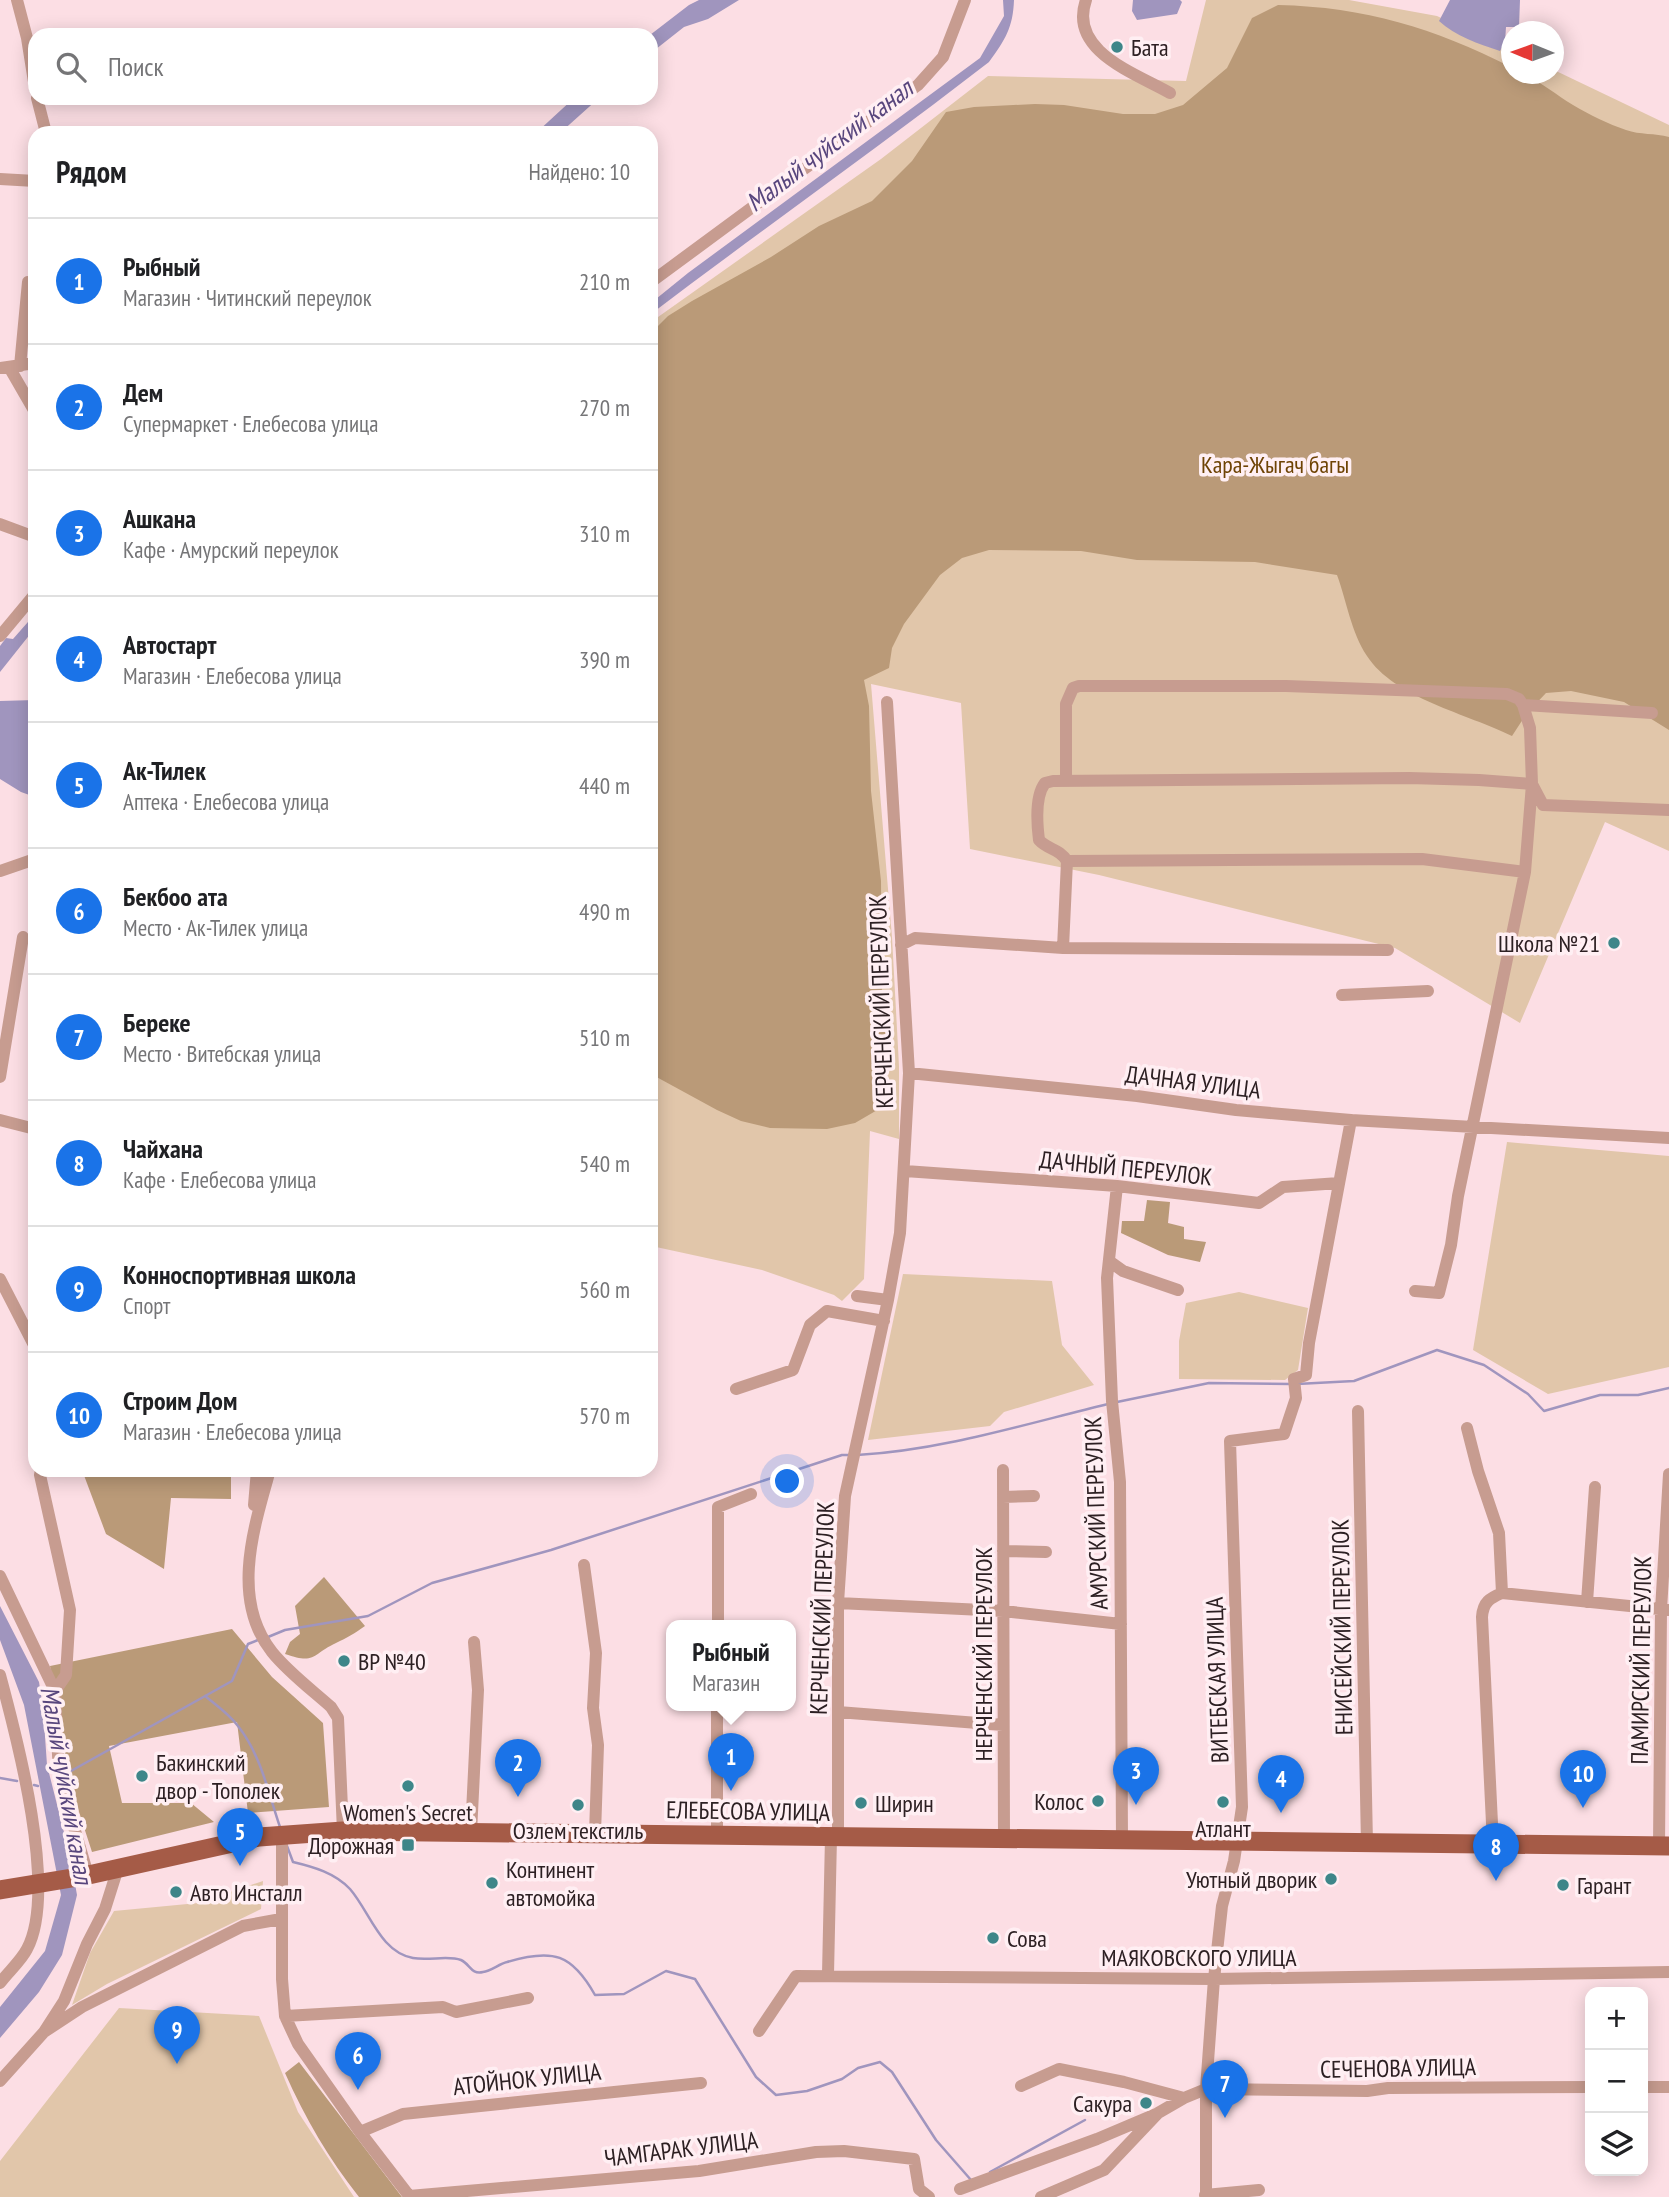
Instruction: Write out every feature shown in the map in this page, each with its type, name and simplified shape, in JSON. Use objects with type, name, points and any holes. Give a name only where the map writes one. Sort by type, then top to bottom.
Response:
[{"type":"main road","name":"ЕЛЕБЕСОВА УЛИЦА","points":[[0,1890],[86,1875],[259,1837],[343,1831],[1664,1846]]},
{"type":"street","points":[[17,0],[28,44]]},
{"type":"street","points":[[658,277],[918,85],[943,57],[965,0]]},
{"type":"street","points":[[1086,0],[1083,27],[1090,43],[1101,54],[1170,93]]},
{"type":"street","points":[[39,105],[44,126]]},
{"type":"street","points":[[0,179],[28,181]]},
{"type":"street","points":[[28,282],[10,367],[28,399]]},
{"type":"street","points":[[10,367],[28,364]]},
{"type":"street","points":[[0,524],[28,534]]},
{"type":"street","points":[[0,635],[28,602]]},
{"type":"street","points":[[1066,780],[1066,704],[1073,688],[1079,686],[1286,686],[1507,694],[1519,699],[1530,728],[1532,784],[1525,872],[1458,1196],[1451,1245],[1438,1293],[1415,1291]]},
{"type":"street","name":"КЕРЧЕНСКИЙ ПЕРЕУЛОК","points":[[828,1974],[838,1712],[838,1603],[845,1496],[888,1300],[900,1233],[905,1171],[909,1073],[887,702]]},
{"type":"street","points":[[1523,705],[1651,713]]},
{"type":"street","points":[[1063,948],[1067,861],[1061,852],[1040,842],[1038,819],[1044,784],[1066,780],[1409,778],[1532,784]]},
{"type":"street","points":[[1532,784],[1543,805],[1669,810]]},
{"type":"street","points":[[1067,861],[1422,859],[1525,872]]},
{"type":"street","points":[[0,872],[28,862]]},
{"type":"street","points":[[0,1077],[23,937]]},
{"type":"street","points":[[901,945],[915,938],[1063,948],[1388,950]]},
{"type":"street","points":[[1342,995],[1428,992]]},
{"type":"street","name":"ДАЧНАЯ УЛИЦА","points":[[909,1073],[1137,1096],[1236,1110],[1351,1120],[1669,1138]]},
{"type":"street","points":[[0,1120],[28,1127]]},
{"type":"street","points":[[1339,1184],[1351,1120]]},
{"type":"street","name":"ДАЧНЫЙ ПЕРЕУЛОК","points":[[905,1171],[1117,1185],[1259,1203],[1283,1187],[1339,1184]]},
{"type":"street","name":"ВИТЕБСКАЯ УЛИЦА","points":[[1205,2196],[1206,2089],[1214,1979],[1222,1906],[1238,1841],[1242,1807],[1230,1441],[1284,1434],[1296,1398],[1294,1379],[1306,1376],[1309,1343],[1339,1184]]},
{"type":"street","name":"АМУРСКИЙ ПЕРЕУЛОК","points":[[1117,1185],[1107,1278],[1120,1482],[1122,1840]]},
{"type":"street","points":[[1109,1261],[1123,1271],[1178,1290]]},
{"type":"street","points":[[0,1279],[28,1333]]},
{"type":"street","points":[[857,1296],[888,1300]]},
{"type":"street","points":[[736,1389],[793,1370],[810,1325],[827,1311],[884,1321]]},
{"type":"street","name":"ЕНИСЕЙСКИЙ ПЕРЕУЛОК","points":[[1358,1411],[1367,1843]]},
{"type":"street","points":[[1467,1429],[1499,1533],[1502,1593]]},
{"type":"street","name":"НЕРЧЕНСКИЙ ПЕРЕУЛОК","points":[[1003,1470],[1004,1839]]},
{"type":"street","name":"ПАМИРСКИЙ ПЕРЕУЛОК","points":[[1664,1846],[1665,1610],[1669,1474]]},
{"type":"street","points":[[40,1477],[70,1609],[66,1675],[55,1691]]},
{"type":"street","points":[[256,1477],[250,1540],[249,1596],[257,1625],[271,1651],[331,1707],[338,1717],[343,1831]]},
{"type":"street","points":[[250,1540],[268,1477]]},
{"type":"street","points":[[1587,1602],[1595,1487]]},
{"type":"street","points":[[718,1620],[718,1507],[751,1494]]},
{"type":"street","points":[[1003,1497],[1034,1496]]},
{"type":"street","points":[[1003,1550],[1046,1552]]},
{"type":"street","points":[[584,1565],[596,1653],[593,1708],[598,1745],[595,1834]]},
{"type":"street","points":[[0,1576],[55,1691],[59,1776],[86,1875]]},
{"type":"street","points":[[1493,1844],[1482,1616],[1489,1599],[1502,1593],[1665,1610]]},
{"type":"street","points":[[838,1603],[1003,1611],[1121,1624]]},
{"type":"street","points":[[471,1833],[478,1690],[474,1642]]},
{"type":"street","points":[[0,1675],[21,1751],[40,1884],[36,1918],[27,1949],[0,1983]]},
{"type":"street","points":[[717,1835],[718,1711]]},
{"type":"street","points":[[838,1712],[1003,1725]]},
{"type":"street","points":[[282,1835],[281,1919],[285,2016],[298,2044],[410,2197]]},
{"type":"street","points":[[0,2081],[44,2032],[64,2001],[87,1944],[105,1909],[118,1868]]},
{"type":"street","points":[[44,2032],[82,2007],[243,1926],[281,1919]]},
{"type":"street","name":"МАЯКОВСКОГО УЛИЦА","points":[[759,2031],[796,1976],[828,1974],[1214,1979],[1669,1972]]},
{"type":"street","points":[[285,2016],[433,2007],[443,2007],[456,2012],[528,1998]]},
{"type":"street","points":[[1021,2086],[1059,2069],[1184,2098]]},
{"type":"street","name":"АТОЙНОК УЛИЦА","points":[[360,2132],[403,2114],[701,2083]]},
{"type":"street","name":"СЕЧЕНОВА УЛИЦА","points":[[1206,2089],[1367,2091],[1388,2088],[1585,2087]]},
{"type":"street","points":[[1648,2087],[1669,2087]]},
{"type":"street","points":[[960,2189],[1097,2139],[1206,2089]]},
{"type":"street","points":[[1041,2197],[1104,2170],[1158,2113]]},
{"type":"street","name":"ЧАМГАРАК УЛИЦА","points":[[410,2197],[699,2171],[816,2152],[844,2151],[914,2159],[919,2189],[929,2197]]},
{"type":"street","points":[[1205,2196],[1259,2190]]},
{"type":"green space","name":"Кара-Жыгач багы","points":[[1206,0],[1349,0],[1437,16],[1501,46],[1501,84],[1564,84],[1564,75],[1669,125],[1669,851],[1605,822],[1520,1023],[1395,948],[1099,875],[970,849],[961,703],[871,684],[892,937],[899,1066],[899,1139],[870,1131],[864,1279],[842,1301],[834,1295],[762,1270],[658,1247],[658,317],[881,159],[988,76],[1186,81]]},
{"type":"green space","name":"Кара-Жыгач багы","points":[[1278,5],[1340,10],[1398,22],[1454,41],[1501,62],[1501,84],[1541,84],[1606,122],[1631,132],[1669,137],[1669,730],[1624,702],[1571,691],[1546,693],[1527,713],[1512,736],[1413,694],[1379,671],[1367,656],[1353,627],[1337,575],[1255,562],[1137,560],[1081,551],[989,550],[962,558],[940,575],[904,624],[892,648],[889,668],[864,680],[869,706],[871,791],[881,881],[882,994],[887,1051],[886,1083],[879,1109],[855,1123],[827,1129],[770,1128],[741,1121],[717,1110],[658,1078],[658,326],[668,316],[692,301],[771,257],[819,226],[872,201],[912,161],[946,112],[974,107],[1035,104],[1064,105],[1123,114],[1155,114],[1183,105],[1227,68],[1252,18]]},
{"type":"green space","points":[[1507,1142],[1669,1156],[1669,1367],[1548,1394],[1473,1350]]},
{"type":"green space","points":[[1147,1200],[1170,1202],[1168,1223],[1184,1227],[1184,1239],[1206,1242],[1200,1262],[1168,1255],[1121,1233],[1122,1221],[1144,1221]]},
{"type":"green space","points":[[903,1274],[1052,1281],[1062,1345],[1094,1385],[1004,1412],[990,1426],[868,1440]]},
{"type":"green space","points":[[1239,1292],[1308,1308],[1298,1370],[1285,1380],[1179,1379],[1179,1341],[1186,1303]]},
{"type":"green space","points":[[85,1477],[231,1477],[231,1499],[171,1498],[164,1569],[106,1534]]},
{"type":"green space","points":[[324,1577],[365,1626],[313,1657],[285,1654],[290,1642],[300,1634],[295,1606]]},
{"type":"green space","points":[[232,1629],[272,1677],[323,1723],[329,1807],[248,1813],[237,1722],[109,1746],[122,1803],[191,1803],[214,1822],[92,1852],[70,1784],[50,1666]]},
{"type":"green space","points":[[263,1881],[261,1909],[107,1984],[72,2005],[90,1953],[114,1911],[198,1903]]},
{"type":"green space","points":[[119,2008],[259,2016],[298,2112],[354,2197],[0,2197],[0,2161]]},
{"type":"green space","points":[[299,2062],[402,2197],[359,2197],[318,2138],[285,2073]]},
{"type":"shaded area","points":[[699,0],[739,0],[708,19],[684,27],[658,47],[658,29]]},
{"type":"shaded area","points":[[1003,0],[1014,0],[1010,26],[989,62],[658,309],[658,297],[688,273],[980,58],[1004,16]]},
{"type":"shaded area","points":[[1133,0],[1182,2],[1177,14],[1137,20],[1132,11]]},
{"type":"shaded area","points":[[1450,0],[1520,0],[1519,21],[1501,21],[1500,51],[1452,31],[1439,21]]},
{"type":"shaded area","points":[[566,105],[591,105],[568,126],[544,126]]},
{"type":"shaded area","points":[[28,622],[28,637],[0,672],[0,646],[6,638],[13,639]]},
{"type":"shaded area","points":[[28,700],[28,794],[0,779],[0,701]]},
{"type":"shaded area","points":[[0,1606],[39,1682],[47,1765],[77,1895],[62,1955],[39,1992],[0,2038],[0,2007],[45,1951],[61,1895],[24,1705],[0,1640]]},
{"type":"waterway","points":[[1297,1384],[1354,1381],[1437,1350],[1484,1365],[1528,1394],[1544,1411],[1600,1395],[1638,1395],[1669,1388]]},
{"type":"waterway","points":[[1117,1402],[1209,1383],[1291,1384]]},
{"type":"waterway","points":[[857,1455],[952,1442],[1108,1404]]},
{"type":"waterway","points":[[268,1637],[285,1630],[368,1616],[432,1583],[551,1550],[842,1455],[851,1455]]},
{"type":"waterway","name":"Малый чуйский канал","points":[[62,1776],[232,1681],[248,1644],[258,1640]]},
{"type":"waterway","points":[[205,1696],[231,1718],[253,1749],[280,1827]]},
{"type":"waterway","points":[[0,1778],[17,1781]]},
{"type":"waterway","points":[[34,1785],[38,1786]]},
{"type":"waterway","points":[[287,1846],[293,1862],[324,1871],[344,1883],[384,1940],[392,1948],[413,1958],[461,1960],[479,1973],[523,1958],[549,1955],[569,1963],[587,1981],[595,1995],[624,1994],[666,1971],[695,1979],[756,2077],[776,2095],[807,2091],[842,2079],[858,2068],[880,2062],[892,2072],[936,2140],[971,2180]]},
{"type":"waterway","points":[[990,2172],[1085,2120]]},
{"type":"place","name":"Бата","points":[[1117,47]]},
{"type":"place","name":"Школа №21","points":[[1614,943]]},
{"type":"place","name":"BP №40","points":[[344,1661]]},
{"type":"place","name":"Бакинский двор - Тополек","points":[[142,1776]]},
{"type":"place","name":"Women's Secret","points":[[408,1786]]},
{"type":"place","name":"Рыбный","points":[[731,1791]]},
{"type":"place","name":"Дем","points":[[518,1797]]},
{"type":"place","name":"Колос","points":[[1098,1801]]},
{"type":"place","name":"Атлант","points":[[1223,1802]]},
{"type":"place","name":"Ширин","points":[[861,1803]]},
{"type":"place","name":"Озлем текстиль","points":[[578,1805]]},
{"type":"place","name":"Ашкана","points":[[1136,1805]]},
{"type":"place","name":"Строим Дом","points":[[1583,1808]]},
{"type":"place","name":"Автостарт","points":[[1281,1813]]},
{"type":"place","name":"Дорожная","points":[[408,1845]]},
{"type":"place","name":"Ак-Тилек","points":[[240,1866]]},
{"type":"place","name":"Уютный дворик","points":[[1331,1879]]},
{"type":"place","name":"Чайхана","points":[[1496,1881]]},
{"type":"place","name":"Континент автомойка","points":[[492,1883]]},
{"type":"place","name":"Гарант","points":[[1563,1885]]},
{"type":"place","name":"Авто Инсталл","points":[[176,1892]]},
{"type":"place","name":"Сова","points":[[993,1938]]},
{"type":"place","name":"Конноспортивная школа","points":[[177,2064]]},
{"type":"place","name":"Бекбоо ата","points":[[358,2090]]},
{"type":"place","name":"Сакура","points":[[1146,2103]]},
{"type":"place","name":"Береке","points":[[1225,2118]]}]
